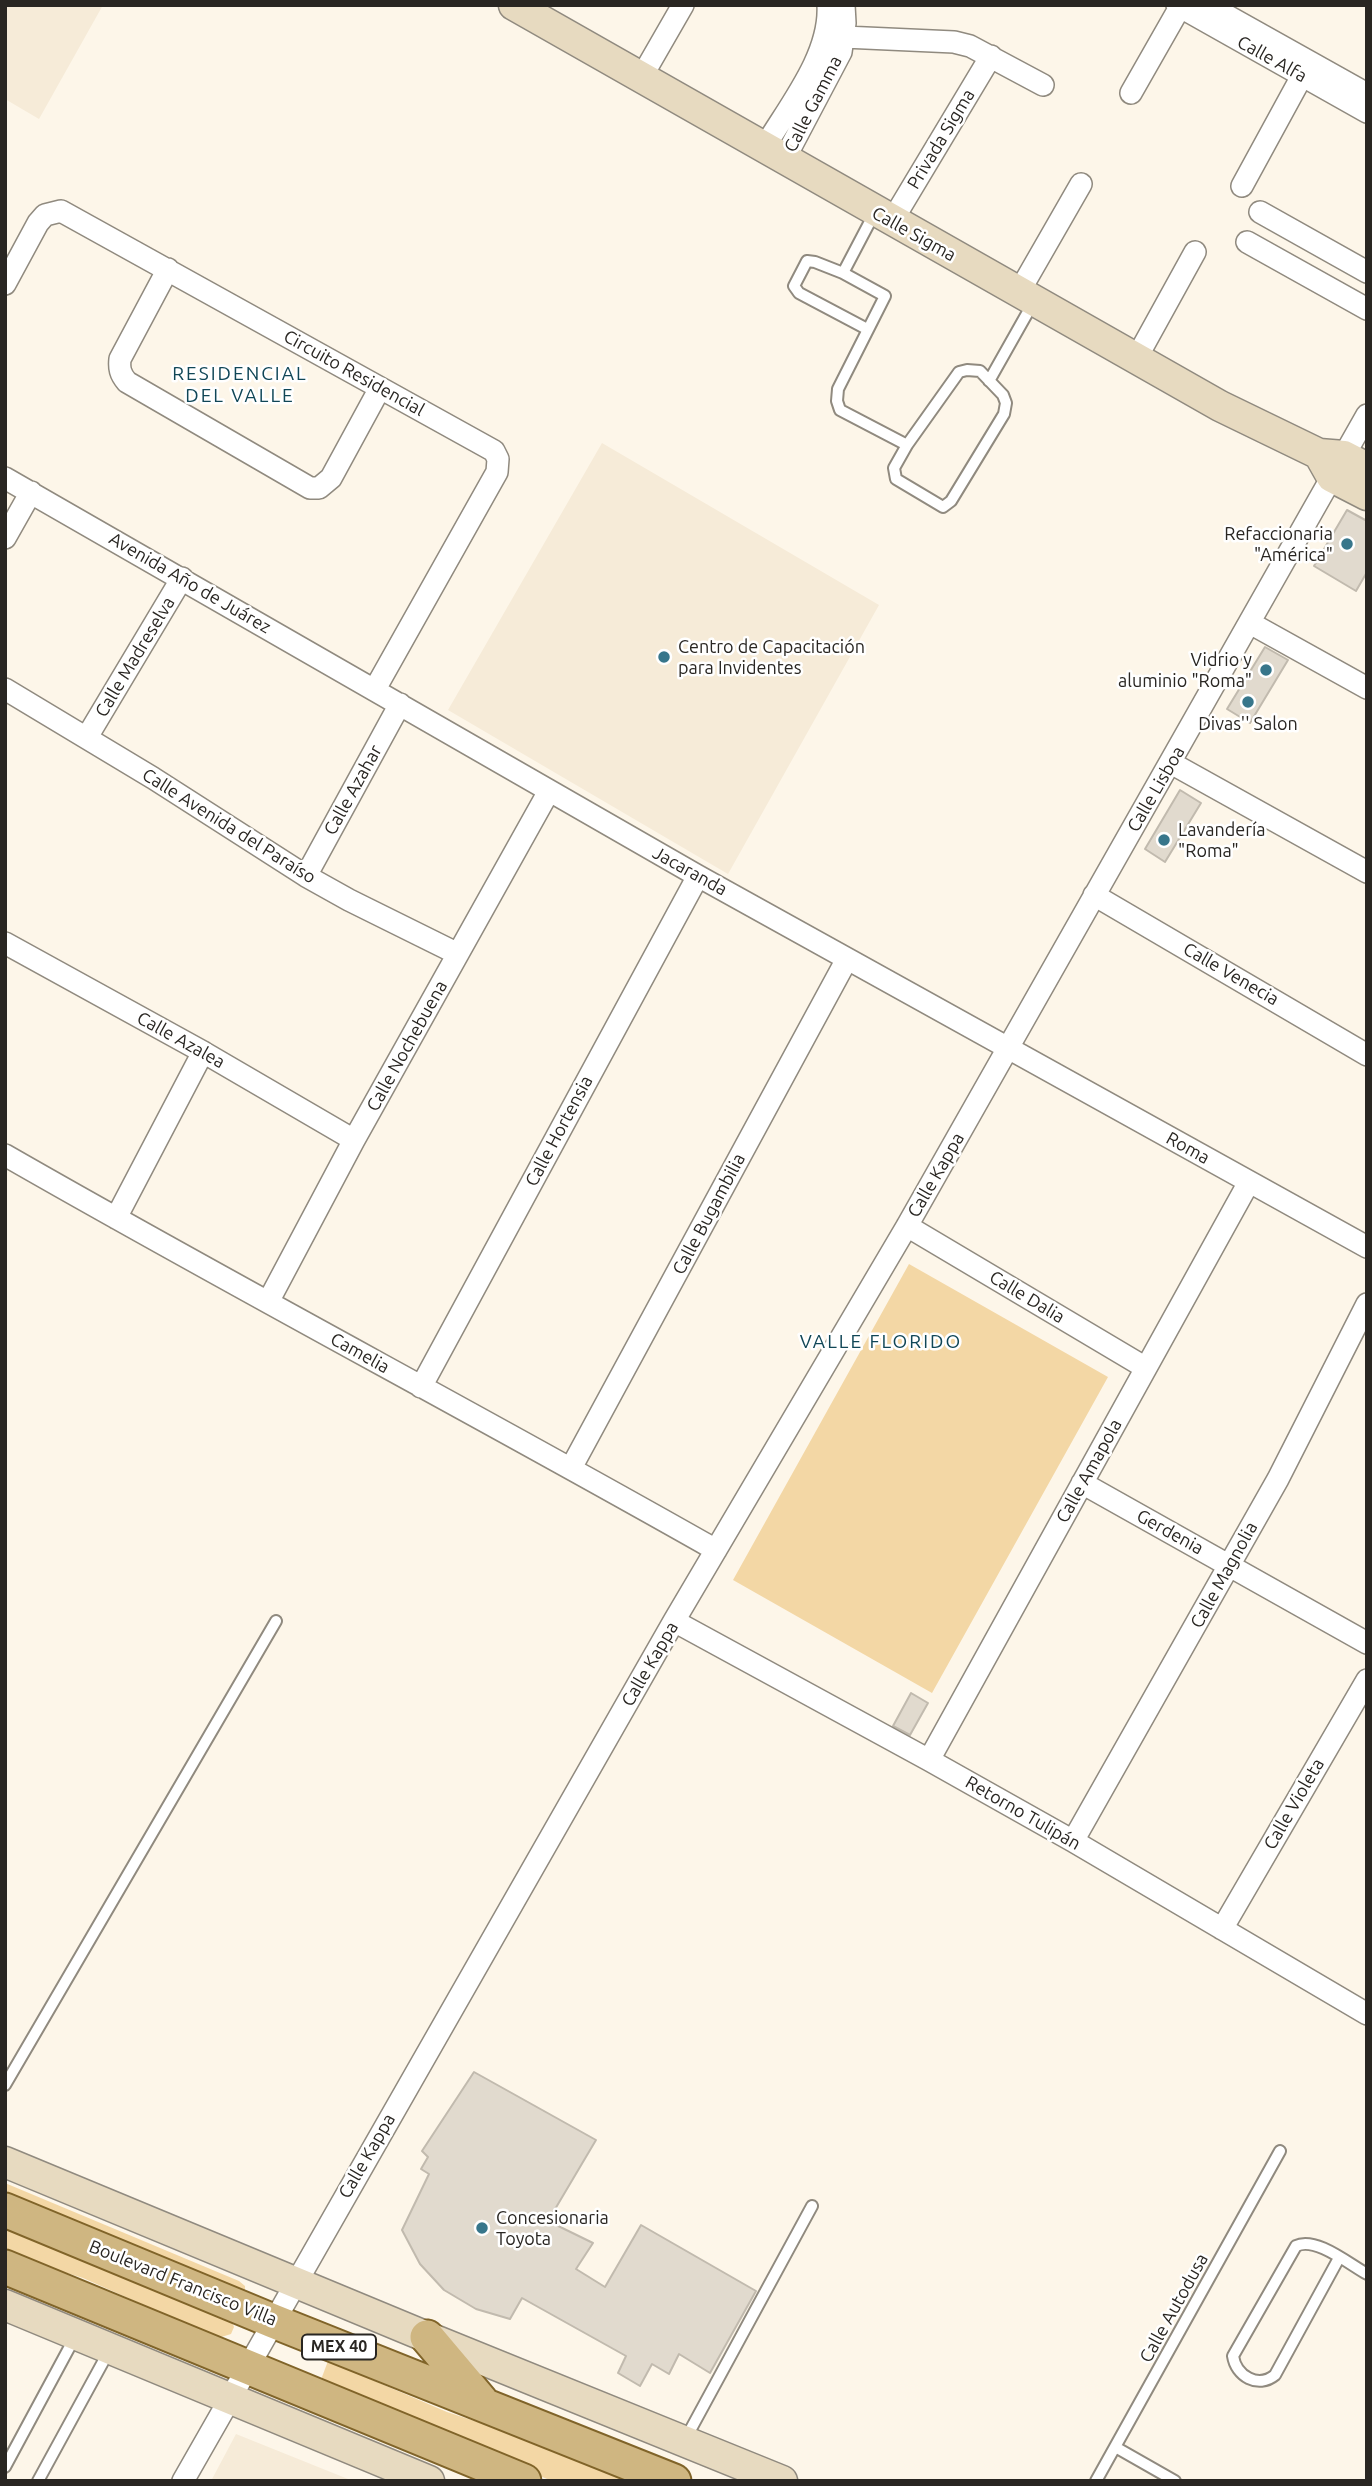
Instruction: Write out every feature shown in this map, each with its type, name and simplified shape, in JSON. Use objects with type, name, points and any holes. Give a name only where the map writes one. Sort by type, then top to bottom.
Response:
[{"type":"main road","name":"Boulevard Francisco Villa","points":[[5,2210],[273,2321],[674,2481]]},
{"type":"main road","points":[[5,2267],[524,2481]]},
{"type":"main road","points":[[427,2337],[485,2405]]},
{"type":"street","points":[[641,78],[683,5]]},
{"type":"street","name":"Calle Gamma","points":[[774,154],[820,54],[827,30],[828,5]]},
{"type":"street","name":"Calle Gamma","points":[[774,154],[834,67],[844,37],[844,5]]},
{"type":"street","name":"Calle Sigma","points":[[518,6],[1136,359],[1251,423],[1340,464],[1367,495]]},
{"type":"street","points":[[1131,93],[1179,6]]},
{"type":"street","name":"Calle Alfa","points":[[1179,6],[1367,94]]},
{"type":"street","name":"Calle Alfa","points":[[1219,8],[1302,76],[1367,112]]},
{"type":"street","points":[[844,37],[954,42],[991,56],[1043,85]]},
{"type":"street","name":"Privada Sigma","points":[[883,216],[991,56]]},
{"type":"street","points":[[1242,186],[1302,76]]},
{"type":"street","points":[[1027,297],[1081,184]]},
{"type":"street","name":"Circuito Residencial","points":[[5,284],[38,223],[45,215],[61,211],[494,451],[499,466],[375,689]]},
{"type":"street","points":[[1260,212],[1367,272]]},
{"type":"street","points":[[1247,242],[1367,309]]},
{"type":"street","points":[[1136,359],[1195,252]]},
{"type":"street","points":[[168,270],[120,359],[122,376],[127,382],[310,488],[319,488],[331,478],[380,388]]},
{"type":"street","points":[[1340,464],[1367,415]]},
{"type":"street","name":"Calle Lisboa","points":[[1008,1049],[1340,464]]},
{"type":"street","name":"Avenida Año de Juárez","points":[[5,478],[375,689]]},
{"type":"street","points":[[5,538],[31,492]]},
{"type":"street","name":"Calle Madreselva","points":[[87,737],[182,578]]},
{"type":"street","points":[[1250,623],[1367,688]]},
{"type":"street","name":"Calle Avenida del Paraíso","points":[[5,689],[87,737],[306,876],[458,954]]},
{"type":"street","name":"Jacaranda","points":[[375,689],[698,876],[1008,1049]]},
{"type":"street","name":"Calle Azahar","points":[[306,876],[400,704]]},
{"type":"street","points":[[1171,763],[1367,873]]},
{"type":"street","name":"Calle Nochebuena","points":[[268,1302],[354,1140],[549,791]]},
{"type":"street","name":"Calle Hortensia","points":[[421,1387],[698,876]]},
{"type":"street","name":"Calle Venecia","points":[[1094,895],[1367,1055]]},
{"type":"street","name":"Calle Azalea","points":[[5,943],[203,1052],[354,1140]]},
{"type":"street","name":"Calle Bugambilia","points":[[571,1468],[847,959]]},
{"type":"street","name":"Roma","points":[[1008,1049],[1367,1247]]},
{"type":"street","name":"Calle Kappa","points":[[183,2481],[246,2366],[674,1621],[1008,1049]]},
{"type":"street","points":[[116,1218],[203,1052]]},
{"type":"street","name":"Camelia","points":[[5,1155],[716,1550]]},
{"type":"street","name":"Calle Amapola","points":[[929,1760],[1249,1182]]},
{"type":"street","name":"Calle Dalia","points":[[907,1226],[1146,1368]]},
{"type":"street","name":"Calle Magnolia","points":[[1073,1841],[1307,1424],[1367,1304]]},
{"type":"street","name":"Gerdenia","points":[[1082,1483],[1367,1643]]},
{"type":"street","name":"Retorno Tulipán","points":[[674,1621],[1073,1841],[1367,2014]]},
{"type":"street","name":"Calle Violeta","points":[[1222,1929],[1367,1680]]},
{"type":"street","points":[[5,2162],[782,2481]]},
{"type":"street","points":[[5,2305],[429,2481]]},
{"type":"lane","points":[[843,273],[883,216]]},
{"type":"lane","points":[[867,329],[799,293],[794,286],[807,261],[843,273],[885,296],[838,389],[837,401],[840,410],[906,445]]},
{"type":"lane","points":[[989,381],[1027,297]]},
{"type":"lane","points":[[980,371],[989,381],[1003,395],[1006,403],[1004,414],[947,506],[943,507],[896,479],[894,468],[906,445],[959,372],[980,371]]},
{"type":"lane","points":[[5,2085],[276,1621]]},
{"type":"lane","name":"Calle Autodusa","points":[[1096,2481],[1117,2448],[1280,2151]]},
{"type":"lane","points":[[684,2440],[812,2206]]},
{"type":"lane","points":[[1339,2258],[1275,2375],[1260,2382],[1241,2374],[1233,2356],[1296,2246],[1308,2242],[1339,2258],[1367,2274]]},
{"type":"lane","points":[[5,2467],[76,2334]]},
{"type":"lane","points":[[38,2481],[110,2349]]},
{"type":"lane","points":[[1117,2448],[1175,2481]]},
{"type":"shaded area","points":[[5,5],[103,5],[39,119],[5,99]]},
{"type":"shaded area","name":"Centro de Capacitación para Invidentes","points":[[602,443],[879,605],[728,874],[448,710]]},
{"type":"shaded area","points":[[909,1264],[1108,1377],[932,1693],[733,1580]]},
{"type":"shaded area","points":[[5,2183],[239,2281],[245,2286],[245,2293],[5,2202]]},
{"type":"shaded area","points":[[5,2224],[232,2322],[234,2327],[231,2334],[218,2338],[83,2278],[5,2254]]},
{"type":"shaded area","points":[[328,2361],[447,2412],[594,2460],[644,2481],[552,2481],[319,2385]]},
{"type":"shaded area","points":[[236,2434],[353,2481],[211,2481]]},
{"type":"building","name":"Refaccionaria \"América\"","points":[[1347,510],[1367,521],[1367,572],[1356,591],[1314,566]]},
{"type":"building","points":[[1265,647],[1288,660],[1250,723],[1227,709]]},
{"type":"building","points":[[1180,790],[1201,803],[1165,862],[1145,849]]},
{"type":"building","points":[[911,1693],[928,1703],[910,1735],[893,1726]]},
{"type":"building","name":"Concesionaria Toyota","points":[[474,2072],[596,2140],[548,2221],[593,2243],[576,2269],[605,2287],[641,2225],[756,2291],[710,2373],[679,2354],[669,2374],[652,2364],[640,2386],[618,2373],[626,2356],[522,2298],[510,2319],[476,2309],[444,2290],[420,2264],[402,2230],[429,2174],[421,2169],[428,2157],[422,2151]]},
{"type":"place","name":"Refaccionaria \"América\"","points":[[1347,544]]},
{"type":"place","name":"Centro de Capacitación para Invidentes","points":[[664,657]]},
{"type":"place","name":"Vidrio y aluminio \"Roma\"","points":[[1266,670]]},
{"type":"place","name":"Divas'' Salon","points":[[1248,702]]},
{"type":"place","name":"Lavandería \"Roma\"","points":[[1164,840]]},
{"type":"place","name":"Concesionaria Toyota","points":[[482,2228]]},
{"type":"district","name":"RESIDENCIAL DEL VALLE","points":[[240,385]]},
{"type":"district","name":"VALLE FLORIDO","points":[[881,1342]]}]
